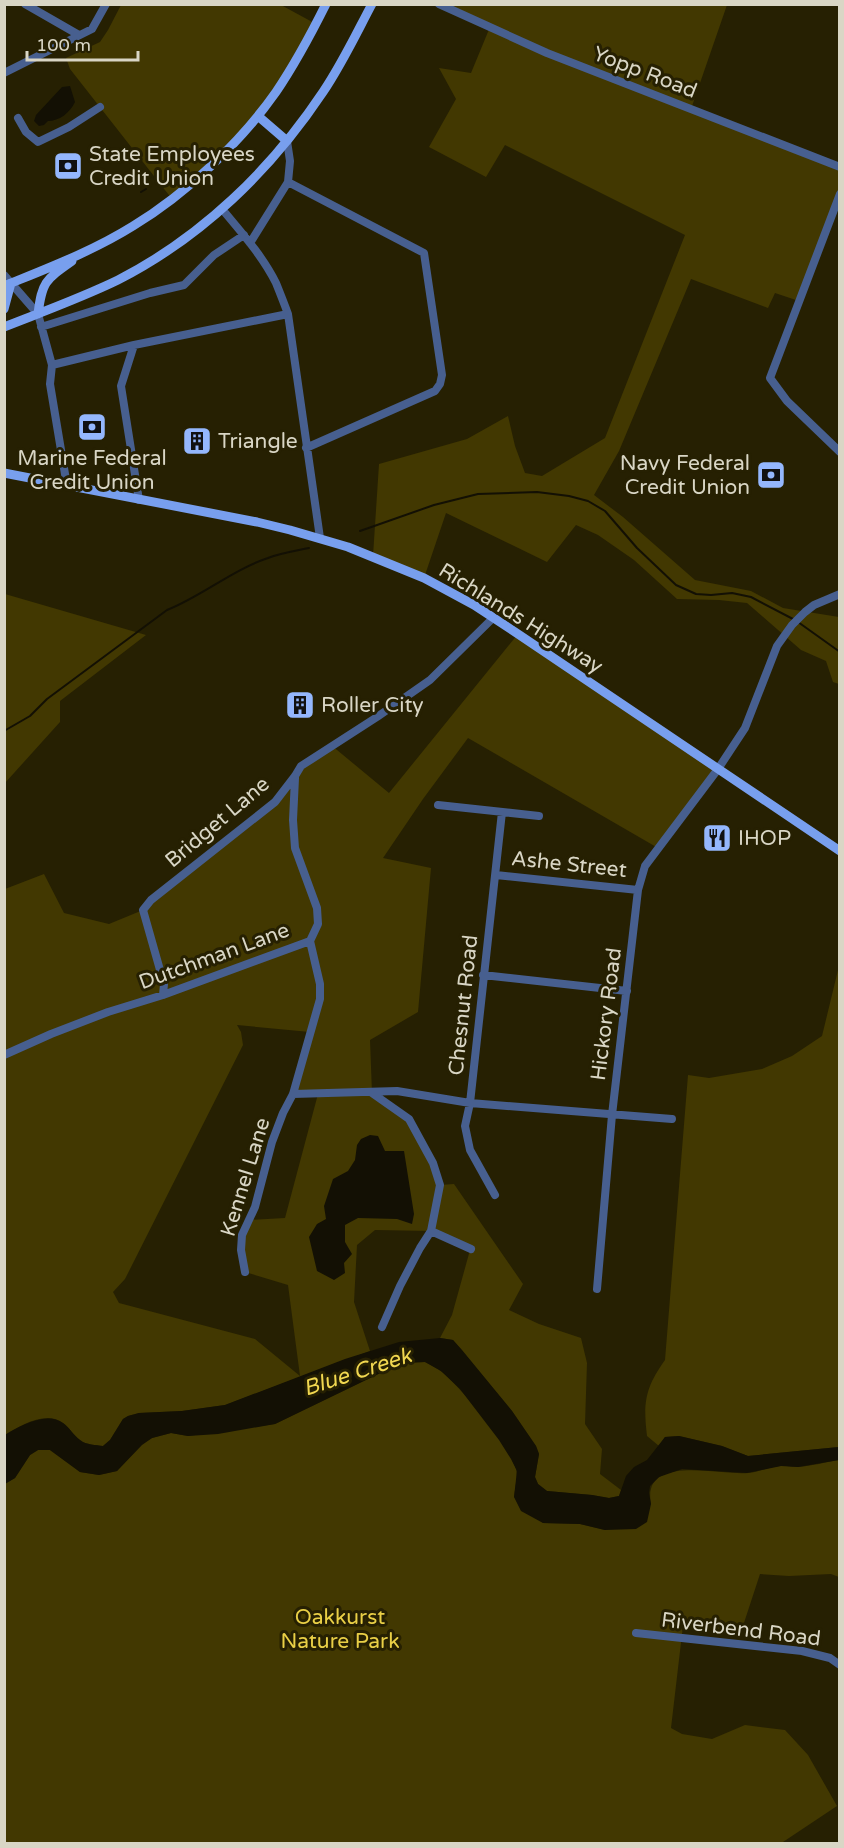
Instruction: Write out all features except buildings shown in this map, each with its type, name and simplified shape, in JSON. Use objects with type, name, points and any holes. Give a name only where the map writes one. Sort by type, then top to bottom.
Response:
[{"type":"main road","points":[[38,314],[41,290],[52,274],[89,250],[132,227],[167,203],[215,161],[258,116],[286,76],[327,4]]},
{"type":"main road","points":[[4,327],[99,289],[158,257],[222,209],[287,141],[329,82],[372,4]]},
{"type":"main road","points":[[258,116],[287,141]]},
{"type":"main road","points":[[4,309],[7,281],[89,250]]},
{"type":"main road","name":"Richlands Highway","points":[[4,473],[257,522],[320,538],[365,553],[424,578],[493,618],[840,851]]},
{"type":"street","points":[[25,4],[79,35]]},
{"type":"street","points":[[4,73],[92,29],[106,4]]},
{"type":"street","name":"Yopp Road","points":[[439,4],[547,53],[840,167]]},
{"type":"street","points":[[18,118],[26,132],[38,142],[69,127],[100,106]]},
{"type":"street","points":[[250,243],[288,182],[290,161],[287,141]]},
{"type":"street","points":[[288,182],[424,253],[442,375],[435,391],[306,448]]},
{"type":"street","points":[[840,194],[770,378],[787,401],[840,452]]},
{"type":"street","points":[[222,209],[250,243],[276,283],[288,314],[320,538]]},
{"type":"street","points":[[41,327],[183,285],[214,255],[244,235]]},
{"type":"street","points":[[7,281],[38,314],[52,365],[51,387],[67,486]]},
{"type":"street","points":[[52,365],[134,345],[288,314]]},
{"type":"street","points":[[134,345],[121,386],[140,500]]},
{"type":"street","name":"Hickory Road","points":[[597,1289],[612,1115],[638,890],[645,866],[718,769],[745,728],[777,646],[792,625],[814,605],[840,594]]},
{"type":"street","name":"Bridget Lane","points":[[163,995],[164,984],[143,910],[151,900],[275,802],[301,766],[430,680],[493,618]]},
{"type":"street","name":"Dutchman Lane","points":[[4,1055],[70,1026],[163,995],[310,941],[318,924],[317,908],[295,848],[293,820],[295,776]]},
{"type":"street","points":[[438,805],[538,816]]},
{"type":"street","name":"Chesnut Road","points":[[495,1195],[470,1150],[465,1126],[470,1102],[502,812]]},
{"type":"street","name":"Ashe Street","points":[[496,875],[638,890]]},
{"type":"street","name":"Kennel Lane","points":[[245,1272],[241,1250],[242,1235],[255,1207],[272,1142],[293,1094],[320,999],[320,984],[310,941]]},
{"type":"street","points":[[483,975],[627,991]]},
{"type":"street","points":[[293,1094],[398,1091],[470,1102],[672,1119]]},
{"type":"street","points":[[372,1093],[409,1119],[433,1163],[440,1185],[431,1232],[400,1286],[382,1327]]},
{"type":"street","points":[[431,1232],[471,1249]]},
{"type":"street","name":"Riverbend Road","points":[[636,1634],[802,1652],[830,1658],[840,1665]]},
{"type":"green space","points":[[121,5],[281,5],[316,24],[258,116],[172,199],[70,69],[66,58],[100,42]]},
{"type":"green space","points":[[439,5],[727,5],[691,109],[839,167],[839,194],[799,301],[775,293],[768,308],[691,279],[619,451],[594,495],[623,517],[695,580],[751,591],[783,608],[839,617],[839,684],[833,682],[826,661],[801,650],[747,603],[677,599],[634,560],[598,535],[576,525],[547,562],[446,513],[424,578],[373,556],[379,464],[467,439],[508,416],[515,446],[525,473],[542,476],[605,438],[685,235],[505,145],[486,177],[429,147],[456,99],[439,68],[471,73],[490,27]]},
{"type":"green space","points":[[5,594],[146,635],[60,701],[60,722],[5,783]]},
{"type":"green space","points":[[518,634],[718,769],[658,848],[468,738],[383,858],[431,868],[418,1012],[370,1040],[372,1093],[409,1119],[440,1185],[454,1184],[523,1284],[509,1310],[539,1324],[581,1338],[587,1363],[585,1424],[602,1449],[600,1474],[621,1490],[619,1496],[609,1498],[547,1491],[538,1484],[535,1477],[539,1454],[536,1446],[512,1411],[453,1340],[440,1338],[452,1315],[470,1250],[431,1231],[375,1230],[357,1245],[354,1302],[370,1351],[225,1405],[128,1416],[123,1419],[110,1440],[103,1446],[82,1442],[63,1423],[49,1418],[33,1421],[5,1435],[5,889],[44,874],[64,913],[109,924],[143,910],[275,802],[301,766],[331,745],[389,793]],"holes":[[[237,1025],[310,1032],[293,1094],[318,1094],[285,1218],[248,1220],[241,1250],[245,1272],[288,1285],[300,1376],[255,1339],[119,1303],[113,1292],[125,1279],[243,1045],[241,1032]]]},
{"type":"green space","points":[[839,966],[839,1447],[748,1456],[722,1446],[679,1436],[665,1437],[659,1446],[647,1436],[645,1414],[649,1388],[665,1360],[688,1075],[709,1078],[762,1069],[792,1056],[822,1036]]},
{"type":"green space","name":"Oakkurst Nature Park","points":[[425,1362],[450,1379],[495,1432],[516,1469],[514,1497],[543,1523],[580,1524],[605,1530],[651,1504],[651,1488],[658,1478],[670,1473],[686,1470],[748,1473],[776,1467],[796,1467],[839,1460],[839,1577],[831,1574],[789,1576],[760,1574],[741,1632],[701,1627],[684,1617],[671,1728],[682,1734],[712,1739],[745,1725],[785,1730],[808,1755],[837,1806],[780,1844],[5,1843],[4,1484],[15,1478],[30,1455],[38,1450],[50,1450],[80,1472],[99,1475],[117,1471],[142,1444],[152,1438],[171,1433],[188,1436],[275,1424],[401,1363]]},
{"type":"water","points":[[70,86],[75,102],[70,110],[64,116],[39,126],[34,121],[36,115],[62,87]]},
{"type":"water","points":[[370,1135],[378,1136],[385,1151],[404,1151],[414,1214],[412,1224],[397,1219],[358,1218],[345,1225],[345,1242],[352,1254],[344,1263],[345,1273],[334,1280],[317,1271],[309,1237],[317,1224],[326,1219],[324,1206],[333,1179],[348,1171],[355,1160],[357,1145],[361,1139]]},
{"type":"water","name":"Blue Creek","points":[[440,1338],[453,1340],[512,1411],[536,1446],[539,1454],[535,1477],[538,1484],[547,1491],[609,1498],[619,1496],[626,1476],[634,1467],[647,1460],[665,1437],[679,1436],[722,1446],[748,1456],[839,1447],[839,1460],[798,1467],[781,1466],[747,1473],[682,1469],[659,1477],[650,1486],[651,1504],[647,1522],[636,1529],[605,1530],[580,1524],[543,1523],[521,1511],[514,1497],[517,1471],[499,1440],[460,1389],[441,1371],[425,1362],[401,1363],[275,1424],[218,1434],[188,1436],[171,1433],[152,1438],[117,1471],[99,1475],[80,1472],[50,1450],[38,1450],[30,1455],[15,1478],[5,1484],[5,1435],[33,1421],[56,1420],[63,1423],[82,1442],[103,1446],[110,1440],[123,1419],[128,1416],[225,1405],[345,1359],[399,1342]]},
{"type":"waterway","points":[[141,192],[146,189]]},
{"type":"waterway","points":[[360,531],[434,505],[478,494],[537,492],[569,496],[588,501],[605,511],[637,548],[676,585],[696,594],[732,593],[751,597],[793,619]]},
{"type":"waterway","points":[[4,731],[30,716],[47,699],[167,610],[255,563],[309,548]]},
{"type":"waterway","points":[[798,622],[840,652]]},
{"type":"place","name":"State Employees Credit Union","points":[[68,166]]},
{"type":"place","name":"Marine Federal Credit Union","points":[[92,427]]},
{"type":"place","name":"Triangle","points":[[197,441]]},
{"type":"place","name":"Navy Federal Credit Union","points":[[771,475]]},
{"type":"place","name":"Roller City","points":[[300,705]]},
{"type":"place","name":"IHOP","points":[[717,838]]}]
